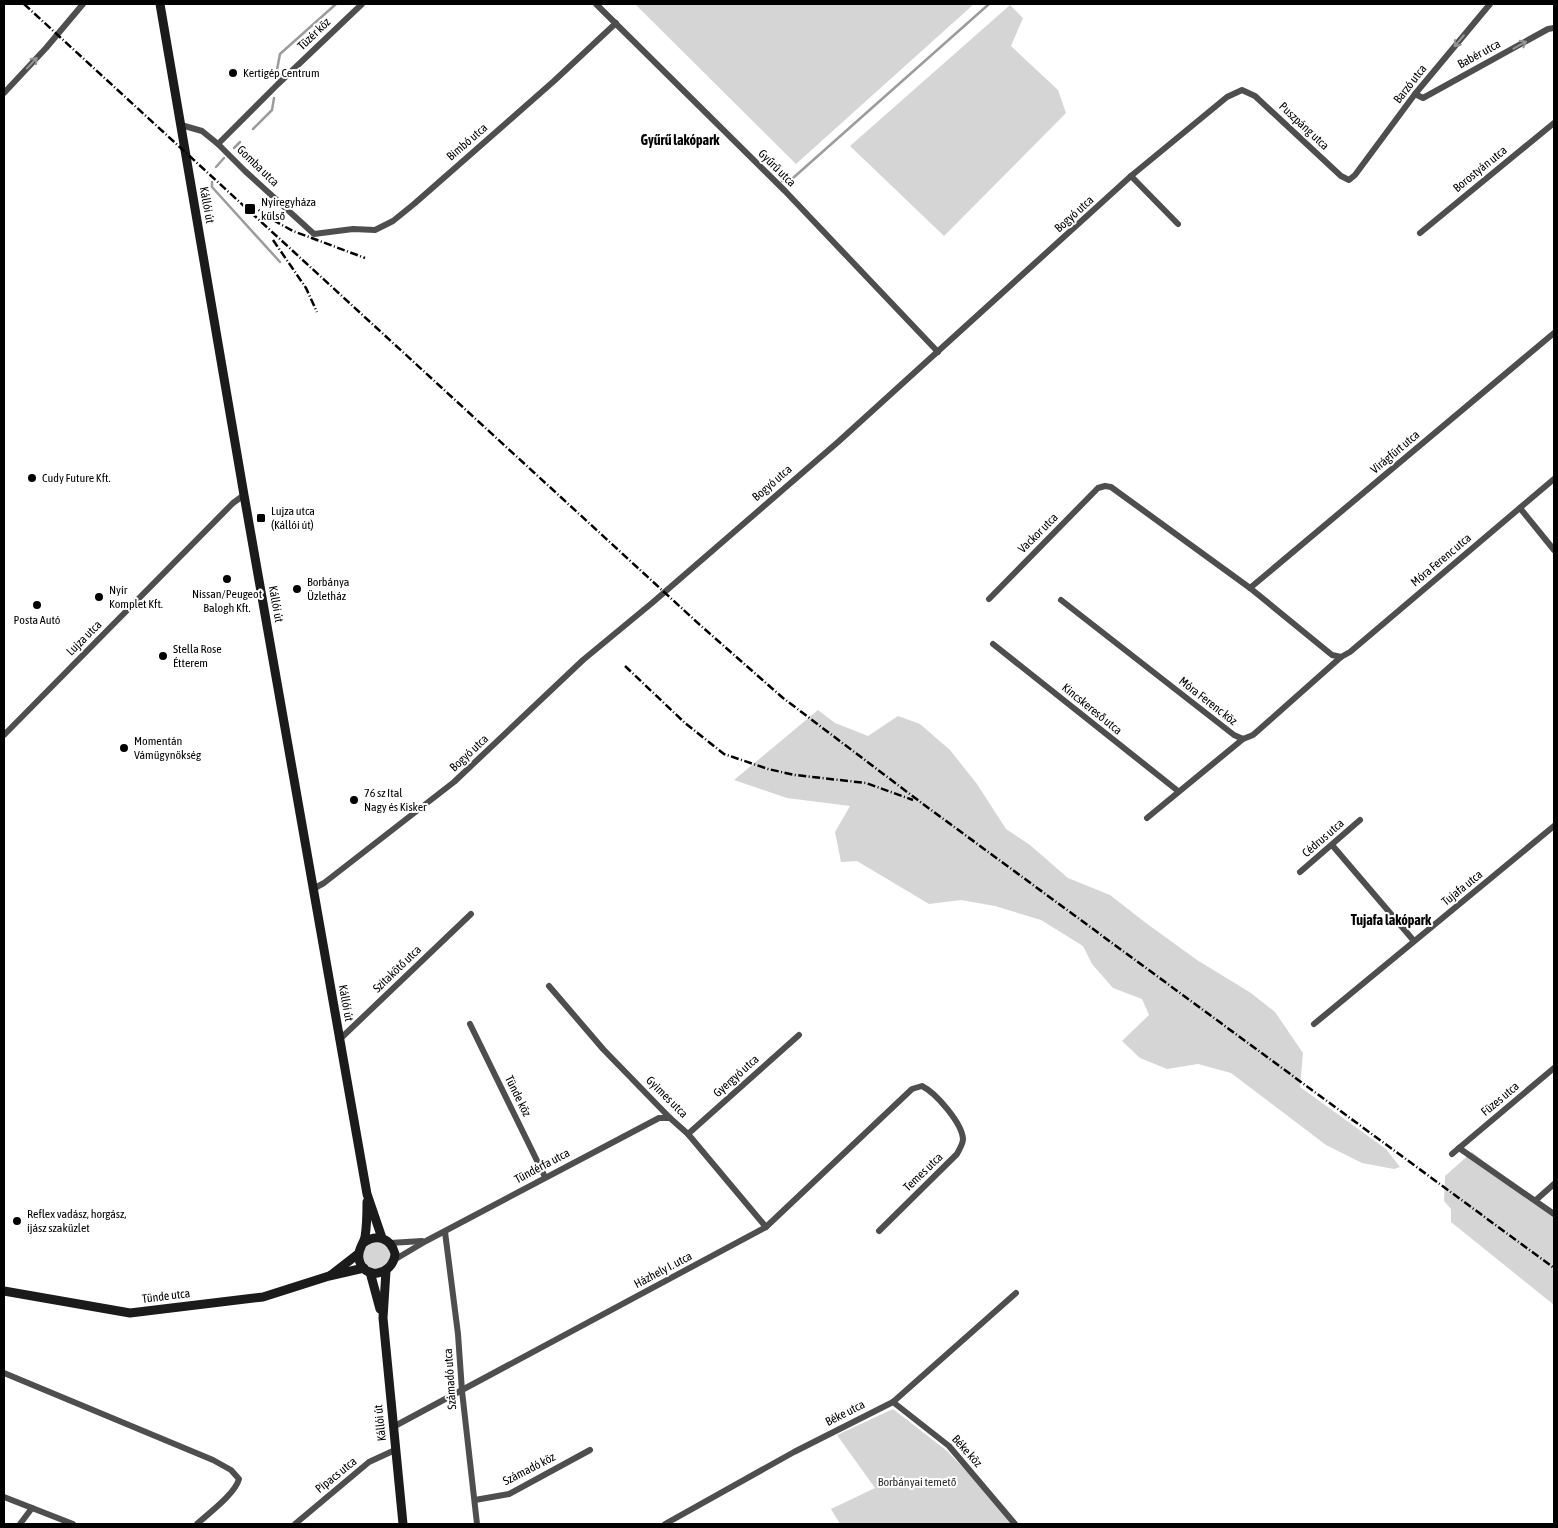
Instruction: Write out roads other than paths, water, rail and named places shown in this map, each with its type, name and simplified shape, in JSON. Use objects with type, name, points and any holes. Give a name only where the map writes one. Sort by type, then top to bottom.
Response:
[{"type":"main road","name":"Kállói út","points":[[160,4],[164,18],[244,495],[367,1194],[366,1224],[363,1243],[358,1254],[360,1262],[367,1270],[383,1318]]},
{"type":"main road","name":"Kállói út","points":[[164,18],[166,4]]},
{"type":"main road","name":"Kállói út","points":[[367,1194],[386,1240],[395,1254],[394,1260]]},
{"type":"main road","points":[[363,1243],[375,1237],[386,1240]]},
{"type":"main road","name":"Tünde utca","points":[[328,1276],[358,1254]]},
{"type":"main road","points":[[367,1270],[380,1273],[386,1271],[394,1260]]},
{"type":"main road","name":"Tünde utca","points":[[4,1291],[130,1313],[263,1298],[328,1276],[367,1270]]},
{"type":"main road","name":"Kállói út","points":[[386,1271],[383,1318],[403,1524]]},
{"type":"street","points":[[4,93],[83,4]]},
{"type":"street","name":"Tüzér köz","points":[[218,144],[362,4]]},
{"type":"street","name":"Gyűrű utca","points":[[596,4],[785,191],[938,352]]},
{"type":"street","name":"Barzó utca","points":[[1349,180],[1355,175],[1415,94],[1490,4]]},
{"type":"street","name":"Bimbó utca","points":[[314,234],[353,229],[375,230],[393,221],[554,81],[616,23]]},
{"type":"street","name":"Babér utca","points":[[1415,94],[1423,98],[1548,29],[1554,28]]},
{"type":"street","name":"Bogyó utca","points":[[313,889],[324,883],[454,782],[583,660],[652,603],[938,352],[1131,176],[1227,97],[1242,90]]},
{"type":"street","name":"Puszpáng utca","points":[[1242,90],[1255,96],[1341,176],[1349,180]]},
{"type":"street","name":"Borostyán utca","points":[[1420,233],[1554,123]]},
{"type":"street","name":"Gomba utca","points":[[181,125],[202,131],[218,144],[314,234]]},
{"type":"street","points":[[1131,176],[1178,224]]},
{"type":"street","name":"Virágfürt utca","points":[[1250,588],[1554,333]]},
{"type":"street","name":"Móra Ferenc utca","points":[[1341,658],[1554,479]]},
{"type":"street","name":"Vackor utca","points":[[989,600],[1098,488],[1105,486],[1111,488],[1250,588]]},
{"type":"street","name":"Lujza utca","points":[[4,735],[232,504],[244,495]]},
{"type":"street","points":[[1520,508],[1554,550]]},
{"type":"street","points":[[1250,588],[1332,654],[1341,658]]},
{"type":"street","name":"Móra Ferenc köz","points":[[1061,600],[1234,735],[1243,739],[1253,735],[1341,658]]},
{"type":"street","name":"Kincskereső utca","points":[[993,644],[1178,791]]},
{"type":"street","points":[[1147,818],[1243,739]]},
{"type":"street","name":"Cédrus utca","points":[[1300,872],[1360,820]]},
{"type":"street","name":"Tujafa utca","points":[[1314,1024],[1554,826]]},
{"type":"street","points":[[1332,845],[1414,941]]},
{"type":"street","name":"Szitakötő utca","points":[[340,1040],[472,914]]},
{"type":"street","name":"Gyimes utca","points":[[549,986],[604,1049],[670,1118],[688,1134],[766,1227]]},
{"type":"street","name":"Tünde köz","points":[[470,1024],[545,1177]]},
{"type":"street","name":"Gyergyó utca","points":[[688,1134],[799,1034]]},
{"type":"street","name":"Füzes utca","points":[[1452,1154],[1554,1068]]},
{"type":"street","name":"Temes utca","points":[[879,1231],[957,1154],[963,1141],[960,1127],[932,1091],[922,1086],[912,1089]]},
{"type":"street","name":"Házhely I. utca","points":[[393,1427],[766,1227],[912,1089]]},
{"type":"street","name":"Tündérfa utca","points":[[394,1260],[545,1177],[659,1118],[670,1118]]},
{"type":"street","points":[[1459,1148],[1554,1214]]},
{"type":"street","points":[[1536,1200],[1554,1184]]},
{"type":"street","name":"Számadó utca","points":[[445,1232],[478,1524]]},
{"type":"street","name":"Tündérfa utca","points":[[386,1240],[399,1244],[426,1241]]},
{"type":"street","name":"Béke utca","points":[[664,1524],[794,1452],[893,1402],[1016,1293]]},
{"type":"street","points":[[4,1373],[213,1460],[231,1470],[239,1479],[233,1491],[197,1524]]},
{"type":"street","name":"Béke köz","points":[[893,1402],[949,1446],[1015,1524]]},
{"type":"street","name":"Pipacs utca","points":[[295,1524],[369,1462],[395,1450]]},
{"type":"street","name":"Számadó köz","points":[[475,1500],[509,1494],[590,1450]]},
{"type":"street","points":[[4,1497],[73,1524]]},
{"type":"street","points":[[20,1524],[32,1508]]},
{"type":"waterway","points":[[276,75],[280,54],[336,4]]},
{"type":"waterway","points":[[782,181],[793,178],[989,4]]},
{"type":"waterway","points":[[253,129],[272,110],[274,98]]},
{"type":"waterway","points":[[234,148],[240,142]]},
{"type":"waterway","points":[[216,167],[224,158]]},
{"type":"waterway","points":[[212,182],[212,187],[280,262]]},
{"type":"railway","points":[[24,4],[700,625],[783,698],[923,804],[1554,1268]]},
{"type":"railway","points":[[250,204],[293,231],[365,258]]},
{"type":"railway","points":[[273,240],[306,288],[317,312]]},
{"type":"railway","points":[[625,666],[685,723],[724,754],[768,769],[795,775],[866,783],[913,800]]},
{"type":"place","name":"Kertigép Centrum","points":[[233,73]]},
{"type":"place","name":"Nyíregyháza külső","points":[[250,209]]},
{"type":"place","name":"Cudy Future Kft.","points":[[32,478]]},
{"type":"place","name":"Lujza utca (Kállói út)","points":[[261,518]]},
{"type":"place","name":"Nissan/Peugeot Balogh Kft.","points":[[227,579]]},
{"type":"place","name":"Borbánya Üzletház","points":[[297,589]]},
{"type":"place","name":"Nyír Komplet Kft.","points":[[99,597]]},
{"type":"place","name":"Posta Autó","points":[[37,605]]},
{"type":"place","name":"Stella Rose Étterem","points":[[163,656]]},
{"type":"place","name":"Momentán Vámügynökség","points":[[124,748]]},
{"type":"place","name":"76 sz Ital Nagy és Kisker","points":[[354,800]]},
{"type":"place","name":"Reflex vadász, horgász, íjász szaküzlet","points":[[17,1221]]},
{"type":"district","name":"Gyűrű lakópark","points":[[680,140]]},
{"type":"district","name":"Tujafa lakópark","points":[[1391,920]]},
{"type":"park label","name":"Borbányai temető","points":[[917,1482]]}]
